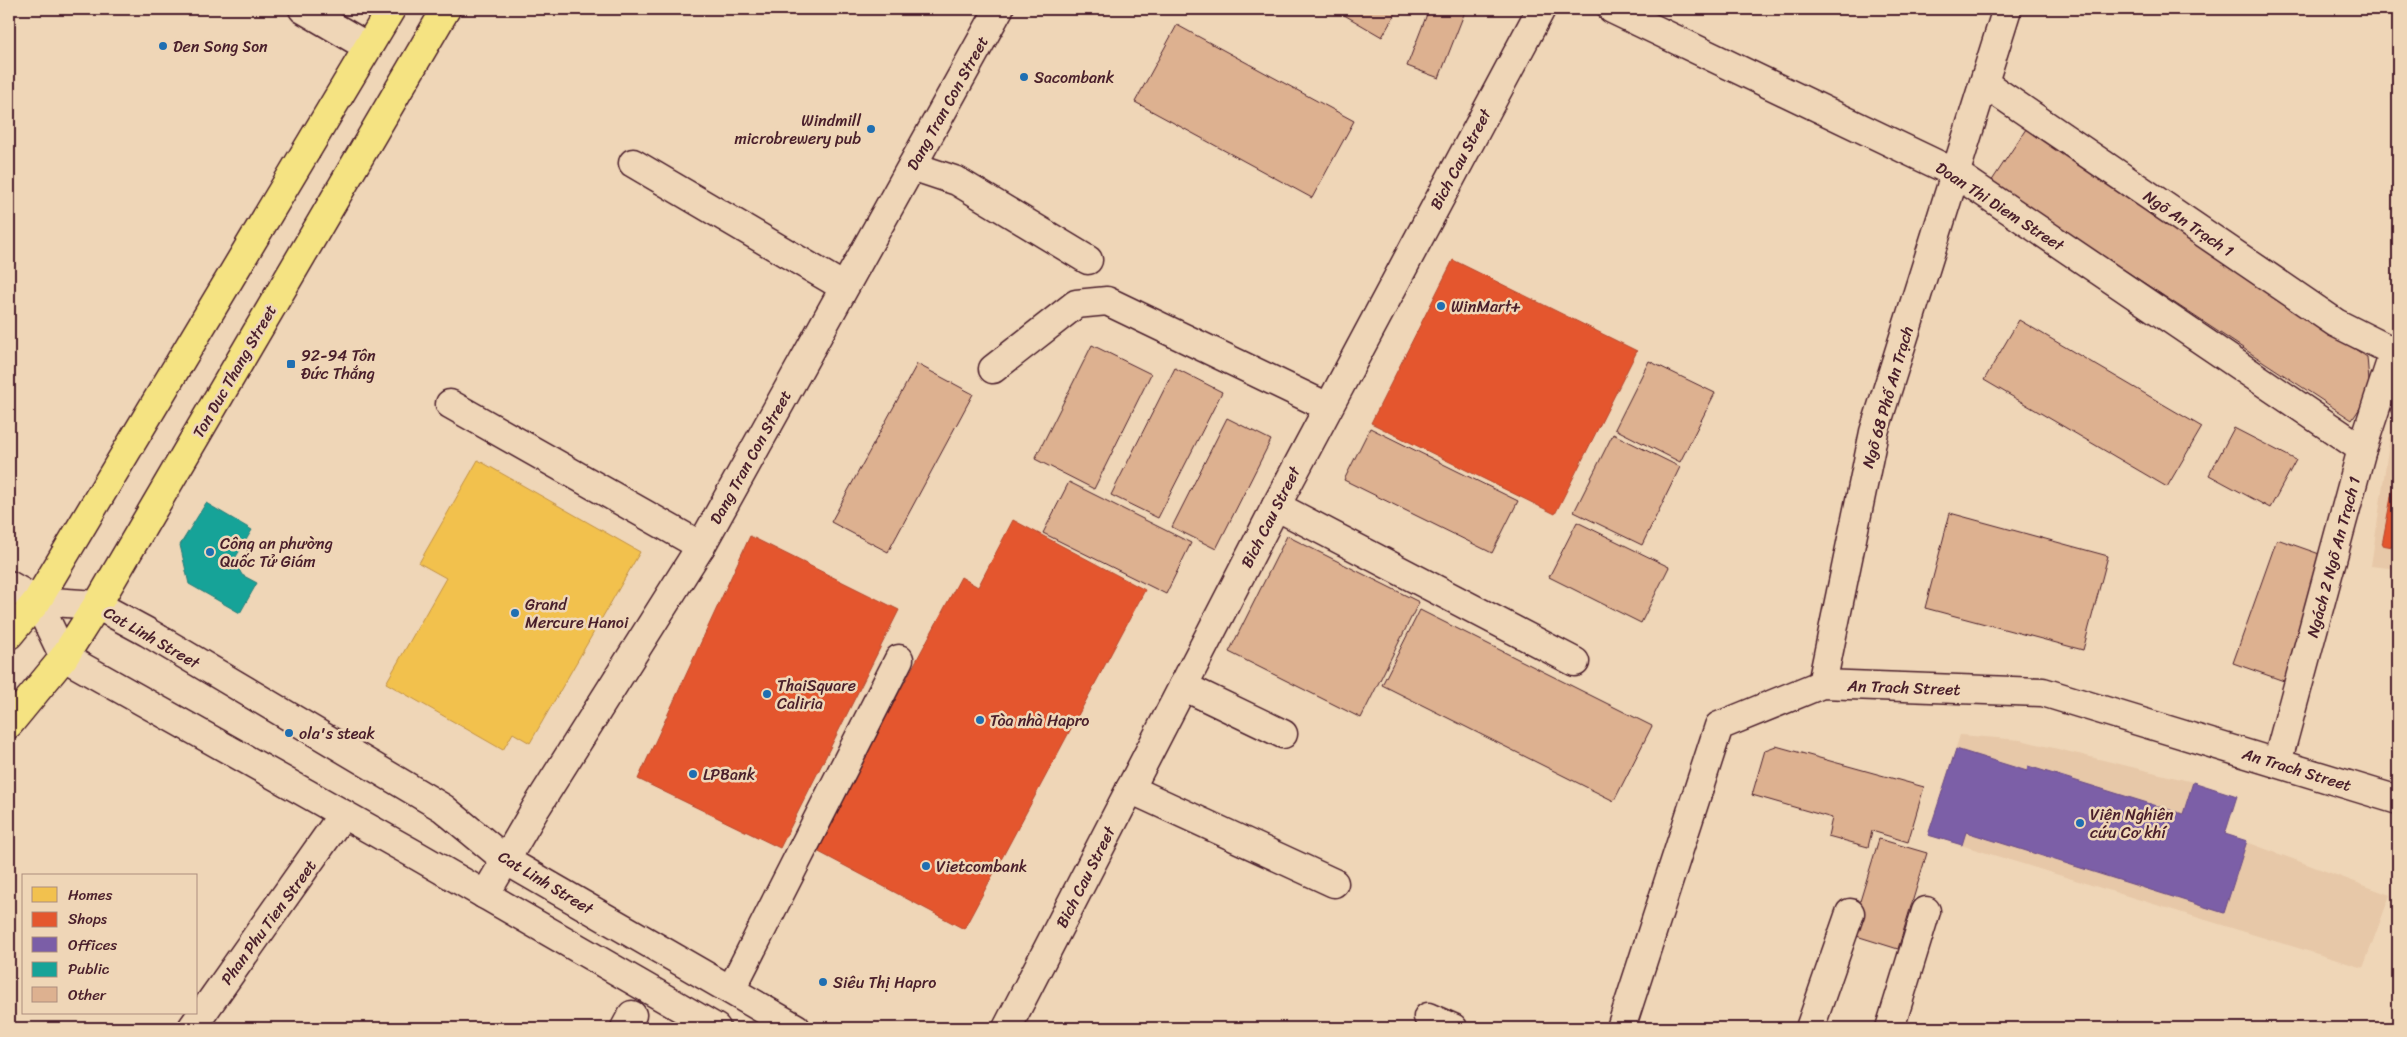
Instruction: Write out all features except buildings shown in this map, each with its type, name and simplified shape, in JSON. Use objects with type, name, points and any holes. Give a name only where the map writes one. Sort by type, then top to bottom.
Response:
[{"type":"main road","points":[[9,635],[37,601],[391,9]]},
{"type":"main road","name":"Ton Duc Thang Street","points":[[9,724],[64,656],[97,605],[446,9]]},
{"type":"street","points":[[303,9],[368,48]]},
{"type":"street","name":"Dang Tran Con Street","points":[[484,895],[507,861],[536,808],[701,546],[999,9]]},
{"type":"street","name":"Bich Cau Street","points":[[1007,1028],[1276,506],[1541,9]]},
{"type":"street","name":"Doan Thi Diem Street","points":[[1612,9],[1955,173],[2362,450]]},
{"type":"street","name":"Ngõ 68 Phố An Trạch","points":[[1822,684],[1874,432],[2007,9]]},
{"type":"street","name":"Ngõ An Trạch 1","points":[[1984,83],[2336,323],[2396,351]]},
{"type":"street","points":[[633,163],[844,287]]},
{"type":"street","points":[[912,166],[957,181],[1088,260]]},
{"type":"street","points":[[993,370],[1076,304],[1107,301],[1328,407]]},
{"type":"street","name":"Ngách 2 Ngõ An Trạch 1","points":[[2277,763],[2362,450],[2396,351]]},
{"type":"street","points":[[450,404],[701,546]]},
{"type":"street","points":[[1276,506],[1575,662]]},
{"type":"street","points":[[9,585],[37,601],[64,656],[716,1028]]},
{"type":"street","name":"Cat Linh Street","points":[[37,601],[97,605],[147,632],[443,808],[507,861],[796,1028]]},
{"type":"street","points":[[731,990],[899,659]]},
{"type":"street","name":"An Trach Street","points":[[1621,1028],[1720,726],[1822,684],[2044,692],[2398,800]]},
{"type":"street","points":[[1183,686],[1283,734]]},
{"type":"street","points":[[1130,789],[1334,883]]},
{"type":"street","name":"Phan Phu Tien Street","points":[[192,1028],[343,814]]},
{"type":"street","points":[[1890,1028],[1926,911]]},
{"type":"street","points":[[1810,1028],[1850,912]]},
{"type":"street","points":[[1428,1017],[1454,1028]]},
{"type":"shaded area","points":[[2398,382],[2398,569],[2371,566]]},
{"type":"shaded area","points":[[1960,735],[2021,740],[2193,782],[2237,796],[2225,834],[2390,895],[2363,968],[1928,835]]},
{"type":"place","name":"Den Song Son","points":[[163,46]]},
{"type":"place","name":"Sacombank","points":[[1024,77]]},
{"type":"place","name":"Windmill microbrewery pub","points":[[871,129]]},
{"type":"place","name":"WinMart+","points":[[1441,306]]},
{"type":"place","name":"92-94 Tôn Đức Thắng","points":[[291,364]]},
{"type":"place","name":"Công an phường Quốc Tử Giám","points":[[210,552]]},
{"type":"place","name":"Grand Mercure Hanoi","points":[[515,613]]},
{"type":"place","name":"ThaiSquare Caliria","points":[[767,694]]},
{"type":"place","name":"Tòa nhà Hapro","points":[[980,720]]},
{"type":"place","name":"ola's steak","points":[[289,733]]},
{"type":"place","name":"LPBank","points":[[693,774]]},
{"type":"place","name":"Viện Nghiên cứu Cơ khí","points":[[2080,823]]},
{"type":"place","name":"Vietcombank","points":[[926,866]]},
{"type":"place","name":"Siêu Thị Hapro","points":[[823,982]]}]
